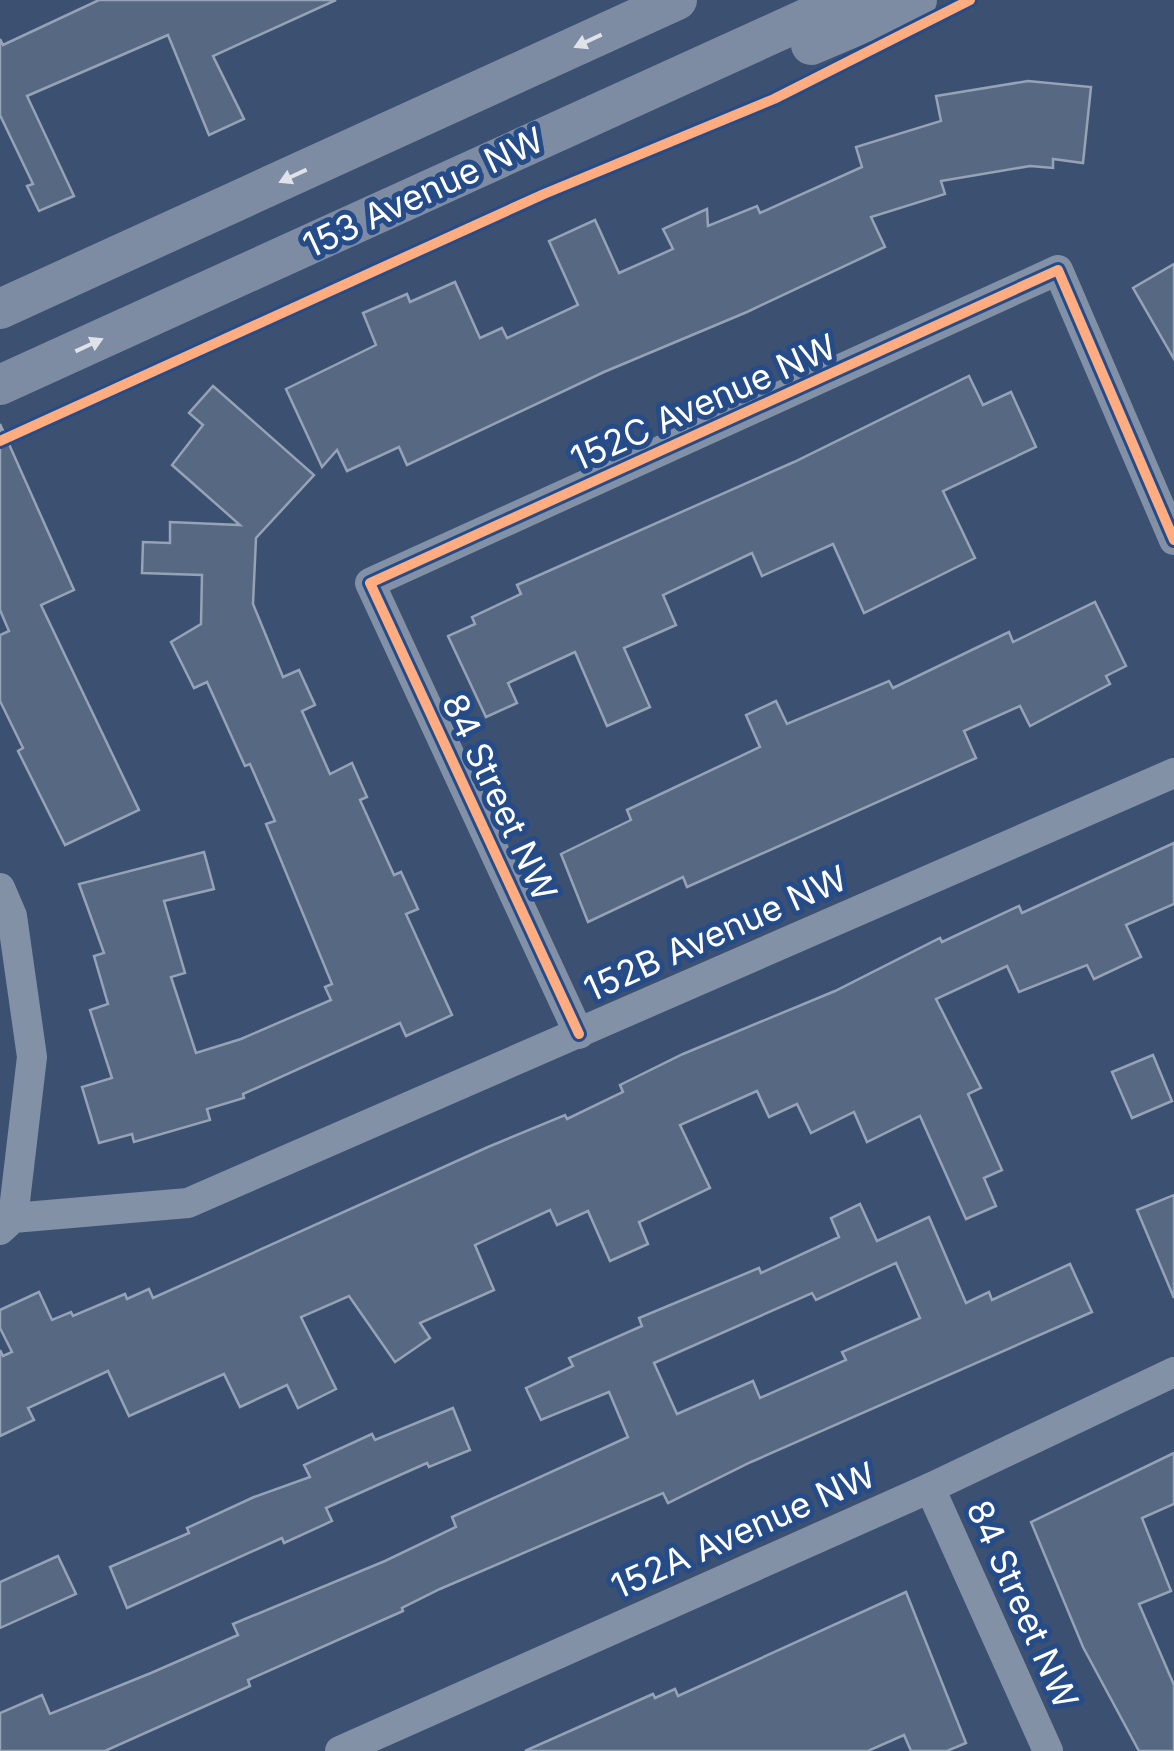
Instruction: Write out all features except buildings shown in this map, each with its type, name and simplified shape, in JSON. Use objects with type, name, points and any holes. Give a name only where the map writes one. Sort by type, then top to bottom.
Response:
[{"type":"main road","name":"153 Avenue NW","points":[[0,309],[677,0]]},
{"type":"main road","name":"153 Avenue NW","points":[[0,385],[847,0]]},
{"type":"main road","points":[[534,142],[660,110],[917,0]]},
{"type":"street","name":"152C Avenue NW","points":[[370,583],[1058,270],[1174,540]]},
{"type":"street","name":"84 Street NW","points":[[370,583],[579,1034]]},
{"type":"street","name":"152B Avenue NW","points":[[6,1224],[188,1203],[1174,774]]},
{"type":"street","points":[[0,888],[12,916],[32,1057],[6,1224]]},
{"type":"street","name":"152A Avenue NW","points":[[340,1751],[930,1488],[1174,1372]]},
{"type":"street","name":"84 Street NW","points":[[930,1488],[1048,1751]]},
{"type":"cycle path","points":[[0,441],[544,194],[774,99],[970,0]]},
{"type":"cycle path","points":[[579,1034],[370,583],[1058,270],[1174,540]]}]
